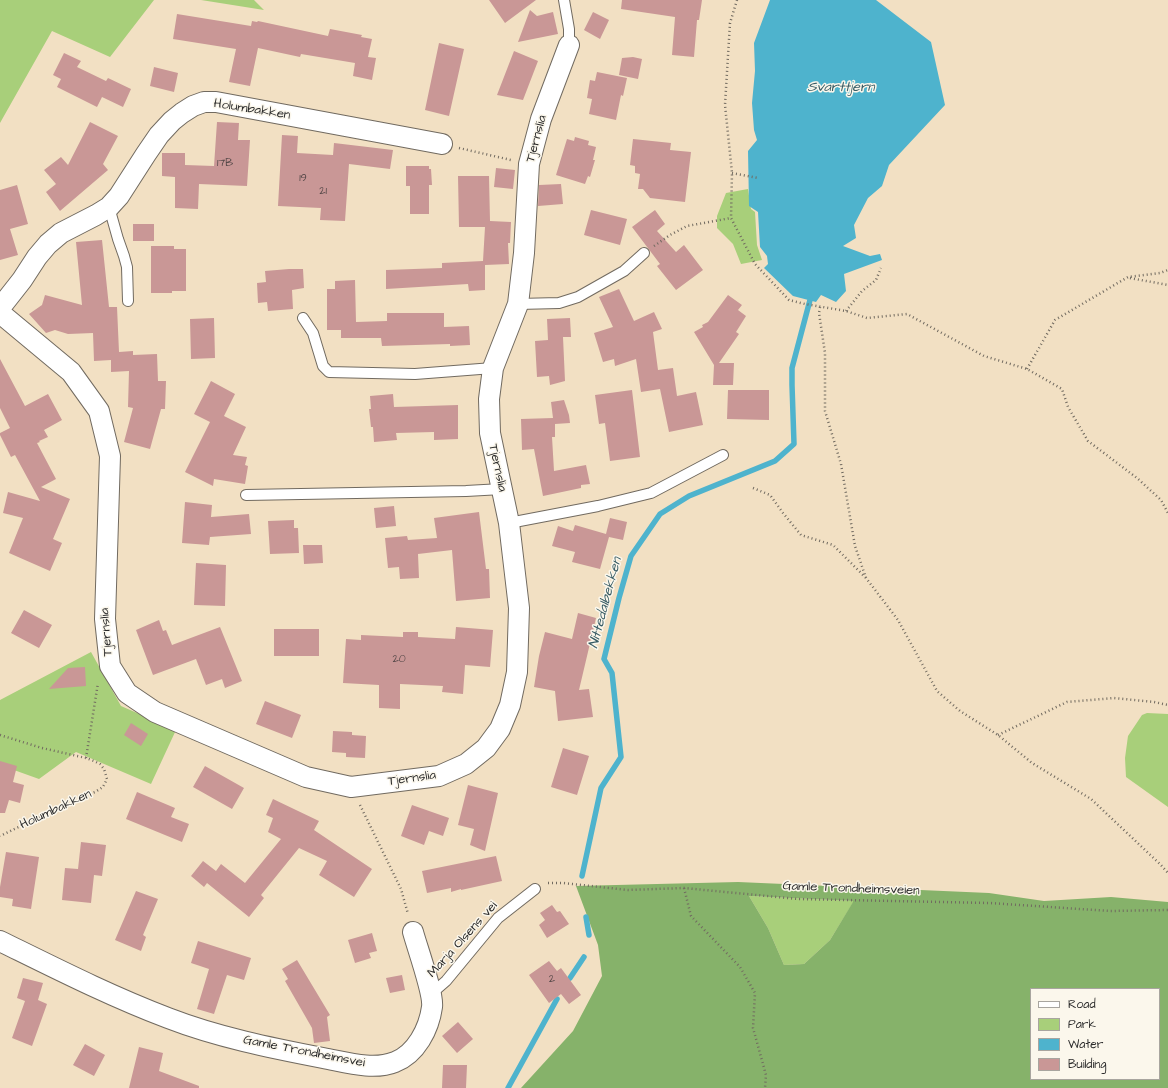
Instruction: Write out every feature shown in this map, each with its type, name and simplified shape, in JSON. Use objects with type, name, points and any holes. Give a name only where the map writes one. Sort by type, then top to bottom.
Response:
[{"type":"street","name":"Tjernslia","points":[[0,313],[71,372],[99,411],[110,456],[105,619],[110,666],[127,693],[155,712],[306,777],[351,788],[439,776],[466,764],[486,748],[500,728],[510,705],[517,672],[519,608],[509,523],[490,434],[489,399],[493,368],[518,304],[524,253],[529,164],[541,119],[570,45]]},
{"type":"street","name":"Holumbakken","points":[[0,308],[48,244],[62,233],[109,207],[127,185],[159,135],[182,113],[204,102],[216,102],[442,144]]},
{"type":"street","name":"Gamle Trondheimsvei","points":[[0,941],[124,1000],[169,1019],[217,1034],[260,1045],[370,1066],[394,1063],[408,1054],[423,1036],[431,1016],[433,1005],[431,994],[413,932]]},
{"type":"lane","points":[[564,0],[570,45]]},
{"type":"lane","points":[[109,207],[126,262],[128,301]]},
{"type":"lane","points":[[518,304],[559,303],[578,297],[624,271],[644,254]]},
{"type":"lane","points":[[303,318],[313,333],[323,366],[329,372],[415,374],[493,368]]},
{"type":"lane","points":[[509,523],[598,506],[651,493],[723,455]]},
{"type":"lane","points":[[246,495],[466,491],[502,488]]},
{"type":"lane","name":"Marja Olsens vei","points":[[431,994],[446,981],[498,918],[535,889]]},
{"type":"path","points":[[738,0],[730,23],[725,105],[732,173],[731,218],[755,264],[789,300],[846,311],[867,318],[907,314],[984,356],[1027,368],[1062,390],[1068,407],[1088,441],[1137,478],[1161,500],[1168,513]]},
{"type":"path","points":[[442,144],[529,164]]},
{"type":"path","points":[[732,173],[758,178]]},
{"type":"path","points":[[644,254],[670,235],[687,226],[731,218]]},
{"type":"path","points":[[846,311],[862,291],[876,280],[881,268]]},
{"type":"path","points":[[1027,368],[1055,320],[1128,277],[1160,273],[1168,270]]},
{"type":"path","points":[[1128,277],[1168,285]]},
{"type":"path","points":[[820,307],[819,313],[825,353],[826,411],[841,464],[855,546],[866,578]]},
{"type":"path","points":[[753,488],[770,495],[801,535],[833,545],[866,578],[898,620],[937,691],[960,711],[998,734],[1032,763],[1091,799],[1168,873]]},
{"type":"path","points":[[86,758],[100,676]]},
{"type":"path","points":[[998,734],[1067,702],[1114,698],[1168,705]]},
{"type":"path","name":"Holumbakken","points":[[0,735],[42,748],[86,758],[100,764],[104,769],[106,779],[103,787],[95,792],[76,799],[0,836]]},
{"type":"path","points":[[351,788],[401,889],[413,932]]},
{"type":"path","name":"Gamle Trondheimsveien","points":[[535,889],[549,882],[628,890],[684,888],[798,899],[990,903],[1110,911],[1168,910]]},
{"type":"path","points":[[684,888],[691,916],[740,968],[755,993],[753,1028],[766,1075],[765,1088]]},
{"type":"green space","points":[[0,0],[154,0],[110,57],[52,31],[0,123]]},
{"type":"green space","points":[[201,0],[254,0],[264,10]]},
{"type":"green space","points":[[748,189],[751,209],[755,212],[757,245],[762,260],[741,264],[733,244],[717,228],[717,216],[726,193]]},
{"type":"green space","points":[[91,652],[121,706],[176,730],[151,784],[76,752],[39,779],[0,765],[0,700]]},
{"type":"green space","points":[[1147,713],[1168,714],[1168,807],[1126,777],[1125,758],[1128,736],[1142,715]]},
{"type":"green space","points":[[738,882],[989,893],[1044,901],[1111,897],[1168,902],[1168,1088],[521,1088],[573,1031],[602,976],[598,945],[576,886]],"holes":[[[749,896],[853,901],[830,940],[804,964],[784,965],[768,928]]]},
{"type":"green space","points":[[749,896],[854,901],[830,940],[804,964],[784,965],[768,928]]},
{"type":"water","name":"Svarttjern","points":[[770,0],[876,0],[931,42],[945,105],[889,165],[882,186],[868,198],[854,225],[856,238],[843,246],[870,256],[880,254],[882,260],[844,274],[846,291],[836,302],[821,295],[816,302],[793,296],[764,268],[768,264],[767,256],[760,247],[758,212],[749,206],[748,151],[757,140],[754,130],[752,103],[755,71],[754,43]]},
{"type":"building","points":[[489,0],[536,0],[505,23]]},
{"type":"building","points":[[622,0],[702,0],[699,20],[697,20],[694,57],[672,55],[675,17],[621,9]]},
{"type":"building","points":[[530,10],[537,16],[553,12],[558,34],[518,42]]},
{"type":"building","points":[[593,12],[609,20],[600,39],[584,30]]},
{"type":"building","points":[[177,14],[251,26],[252,21],[258,21],[328,36],[330,29],[362,35],[361,37],[372,39],[368,57],[376,58],[372,80],[353,76],[355,63],[301,54],[300,57],[258,48],[250,86],[229,82],[236,49],[173,39]]},
{"type":"building","points":[[439,43],[464,49],[449,116],[425,110]]},
{"type":"building","points":[[514,51],[538,61],[523,100],[497,95]]},
{"type":"building","points":[[64,53],[81,61],[77,67],[106,81],[108,78],[131,89],[123,107],[102,97],[97,107],[57,87],[61,79],[53,75]]},
{"type":"building","points":[[633,57],[642,59],[638,79],[619,75],[622,58]]},
{"type":"building","points":[[154,67],[178,73],[174,92],[150,86]]},
{"type":"building","points":[[597,72],[627,78],[623,96],[621,95],[616,120],[589,114],[592,99],[587,98],[590,80],[595,81]]},
{"type":"building","points":[[90,122],[118,136],[103,164],[108,170],[60,211],[46,192],[56,184],[44,170],[61,157],[68,165]]},
{"type":"building","points":[[217,122],[239,123],[238,140],[250,140],[247,186],[199,184],[198,209],[175,208],[175,177],[162,176],[162,153],[185,153],[185,165],[214,166]]},
{"type":"building","points":[[282,135],[298,136],[297,153],[333,155],[334,143],[393,150],[390,169],[349,164],[345,221],[320,220],[321,208],[278,206]]},
{"type":"building","points":[[575,137],[589,141],[588,145],[596,147],[593,160],[595,160],[590,177],[588,176],[585,184],[556,175],[567,139],[574,141]]},
{"type":"building","points":[[633,139],[671,143],[670,150],[691,152],[685,202],[650,198],[643,189],[638,189],[640,174],[635,173],[635,166],[630,165]]},
{"type":"building","points":[[406,166],[429,166],[429,169],[431,169],[432,185],[429,185],[429,214],[410,214],[410,186],[406,186]]},
{"type":"building","points":[[496,168],[515,170],[513,189],[494,187]]},
{"type":"building","points":[[458,176],[489,176],[490,221],[511,222],[510,243],[508,243],[509,264],[485,265],[485,290],[469,291],[468,284],[386,289],[386,270],[442,268],[442,263],[483,261],[485,227],[459,227]]},
{"type":"building","points":[[561,184],[563,204],[538,206],[539,185]]},
{"type":"building","points":[[17,185],[28,224],[10,229],[18,255],[0,260],[0,190]]},
{"type":"building","points":[[591,210],[627,219],[620,245],[584,235]]},
{"type":"building","points":[[655,210],[665,224],[657,231],[676,252],[684,245],[703,270],[676,290],[657,266],[660,264],[632,227]]},
{"type":"building","points":[[133,224],[154,224],[154,241],[133,241]]},
{"type":"building","points":[[102,240],[109,307],[117,307],[119,352],[133,351],[133,355],[157,354],[158,381],[166,381],[165,409],[161,409],[150,449],[124,442],[133,408],[128,407],[129,371],[111,372],[111,360],[94,361],[93,333],[68,334],[55,330],[46,333],[29,314],[42,305],[45,295],[82,305],[76,242]]},
{"type":"building","points":[[151,246],[174,246],[174,249],[186,249],[186,291],[151,293]]},
{"type":"building","points":[[303,269],[304,288],[292,290],[293,309],[268,311],[267,302],[258,303],[257,283],[266,282],[265,271]]},
{"type":"building","points":[[355,280],[356,322],[387,321],[387,313],[444,313],[444,327],[469,326],[470,345],[450,346],[450,344],[382,346],[381,338],[341,338],[341,330],[327,330],[327,289],[335,289],[335,281]]},
{"type":"building","points":[[619,289],[634,321],[654,312],[662,329],[653,332],[658,370],[673,368],[677,396],[696,392],[703,425],[669,432],[660,389],[641,392],[636,359],[615,366],[614,359],[603,362],[594,333],[613,327],[599,297]]},
{"type":"building","points":[[728,295],[742,305],[738,310],[746,316],[736,332],[739,334],[719,363],[734,363],[733,385],[713,385],[714,365],[694,332],[708,322]]},
{"type":"building","points":[[214,318],[215,358],[191,359],[190,319]]},
{"type":"building","points":[[570,318],[571,337],[563,337],[565,381],[550,385],[549,376],[537,377],[535,341],[548,340],[547,319]]},
{"type":"building","points":[[0,359],[25,406],[48,394],[62,420],[44,430],[48,437],[37,443],[56,479],[41,487],[70,499],[53,539],[62,543],[50,571],[9,553],[23,518],[3,513],[8,492],[40,501],[15,455],[11,457],[0,435],[0,433],[10,428],[0,408]]},
{"type":"building","points":[[211,381],[235,394],[224,416],[246,427],[233,455],[247,457],[245,465],[248,466],[245,484],[214,479],[213,486],[185,472],[210,422],[194,414]]},
{"type":"building","points":[[632,390],[640,457],[610,461],[605,423],[599,424],[595,395]]},
{"type":"building","points":[[728,390],[769,390],[769,420],[727,419]]},
{"type":"building","points":[[393,394],[394,407],[458,405],[458,439],[434,440],[434,432],[396,433],[397,440],[374,442],[373,427],[371,427],[369,409],[371,409],[370,396]]},
{"type":"building","points":[[564,400],[570,423],[555,424],[555,437],[552,437],[554,471],[586,465],[590,484],[581,485],[581,488],[543,496],[534,449],[522,450],[521,419],[553,418],[551,402]]},
{"type":"building","points":[[185,502],[212,505],[211,517],[249,514],[251,534],[210,537],[209,545],[182,543]]},
{"type":"building","points":[[394,506],[396,526],[376,528],[374,508]]},
{"type":"building","points":[[479,512],[486,569],[489,569],[490,598],[456,601],[452,550],[418,554],[419,578],[400,579],[399,567],[388,568],[385,538],[407,536],[408,540],[437,538],[434,518]]},
{"type":"building","points":[[610,518],[627,522],[623,540],[609,537],[600,569],[572,562],[575,552],[552,546],[558,526],[573,531],[575,525],[606,534]]},
{"type":"building","points":[[294,520],[294,528],[298,528],[299,553],[270,554],[268,521]]},
{"type":"building","points":[[303,545],[322,545],[323,563],[304,564]]},
{"type":"building","points":[[196,563],[226,565],[225,606],[194,605]]},
{"type":"building","points":[[24,610],[52,625],[39,648],[11,633]]},
{"type":"building","points":[[578,613],[596,618],[579,690],[589,689],[593,717],[558,721],[555,691],[534,687],[539,656],[545,632],[572,639]]},
{"type":"building","points":[[159,620],[163,631],[166,630],[172,645],[220,627],[242,681],[225,688],[222,679],[206,685],[196,659],[153,675],[136,630]]},
{"type":"building","points":[[456,627],[493,630],[490,667],[465,665],[463,694],[442,692],[443,686],[400,684],[400,709],[379,708],[379,685],[343,683],[346,639],[361,640],[361,635],[403,637],[403,632],[418,632],[418,637],[455,639]]},
{"type":"building","points":[[274,629],[319,629],[319,656],[274,656]]},
{"type":"building","points":[[85,667],[86,686],[49,689],[68,668]]},
{"type":"building","points":[[265,701],[301,715],[292,738],[256,724]]},
{"type":"building","points":[[131,723],[148,734],[141,746],[124,735]]},
{"type":"building","points":[[333,731],[352,732],[352,735],[366,736],[365,758],[346,757],[346,753],[332,752]]},
{"type":"building","points":[[563,748],[589,756],[577,795],[551,787]]},
{"type":"building","points":[[0,761],[17,766],[13,782],[24,785],[20,803],[9,800],[5,813],[0,813]]},
{"type":"building","points":[[205,766],[244,788],[232,809],[193,787]]},
{"type":"building","points":[[468,785],[498,793],[485,851],[470,845],[474,829],[458,825]]},
{"type":"building","points":[[137,792],[175,808],[171,817],[189,824],[182,842],[126,819]]},
{"type":"building","points":[[273,799],[319,821],[314,830],[372,869],[354,897],[319,875],[327,861],[299,848],[261,895],[264,898],[249,917],[207,883],[204,887],[191,876],[203,861],[216,871],[221,864],[245,883],[281,839],[268,832],[273,818],[266,815]]},
{"type":"building","points":[[412,805],[449,818],[443,836],[429,831],[424,845],[401,836]]},
{"type":"building","points":[[81,842],[106,845],[102,876],[94,875],[91,903],[62,900],[65,868],[78,869]]},
{"type":"building","points":[[6,852],[39,857],[31,909],[12,906],[13,899],[0,897],[0,887]]},
{"type":"building","points":[[496,856],[502,881],[451,892],[451,888],[427,893],[422,871]]},
{"type":"building","points":[[136,891],[158,899],[143,935],[146,937],[141,951],[115,940]]},
{"type":"building","points":[[552,905],[557,912],[560,911],[569,924],[547,938],[539,925],[545,920],[540,913]]},
{"type":"building","points":[[372,933],[377,951],[369,953],[371,958],[355,963],[348,940]]},
{"type":"building","points":[[198,941],[251,958],[244,980],[227,975],[214,1014],[197,1009],[209,969],[191,963]]},
{"type":"building","points":[[297,960],[330,1015],[327,1017],[330,1041],[314,1043],[312,1028],[285,981],[288,979],[282,969]]},
{"type":"building","points":[[549,961],[557,971],[561,968],[581,995],[569,1004],[561,994],[549,1003],[529,975]]},
{"type":"building","points":[[402,975],[405,990],[390,993],[386,978]]},
{"type":"building","points":[[23,978],[43,983],[38,1000],[47,1004],[32,1046],[12,1038],[25,1001],[17,998]]},
{"type":"building","points":[[458,1022],[473,1039],[457,1053],[442,1036]]},
{"type":"building","points":[[85,1044],[105,1055],[94,1076],[73,1065]]},
{"type":"building","points":[[139,1047],[163,1053],[159,1071],[199,1086],[199,1088],[129,1088]]},
{"type":"building","points":[[443,1065],[467,1065],[466,1088],[442,1088]]},
{"type":"waterway","name":"Nittedalbekken","points":[[582,876],[601,788],[621,757],[612,673],[604,659],[631,556],[660,514],[689,496],[775,461],[794,444],[792,368],[810,300]]},
{"type":"waterway","name":"Nittedalbekken","points":[[586,917],[589,935]]},
{"type":"waterway","points":[[570,978],[584,957]]},
{"type":"waterway","name":"Nittedalbekken","points":[[508,1088],[557,999]]}]
